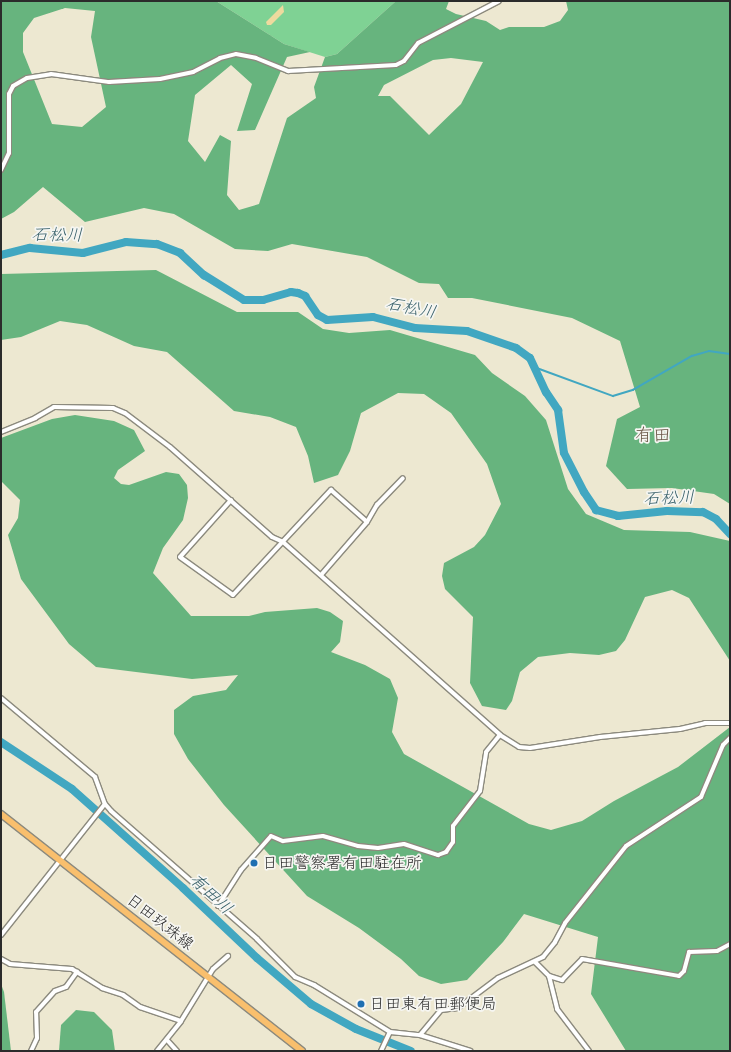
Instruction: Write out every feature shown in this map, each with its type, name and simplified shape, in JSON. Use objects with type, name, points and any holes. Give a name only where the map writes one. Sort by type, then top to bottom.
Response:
[{"type":"main road","name":"日田玖珠線","points":[[1,814],[302,1051]]},
{"type":"street","points":[[1,170],[9,153],[9,94],[18,82],[27,78],[51,74],[109,82],[160,79],[193,72],[220,58],[236,54],[256,58],[288,70],[396,65],[404,61],[418,44],[499,1]]},
{"type":"street","points":[[1,432],[35,418],[54,407],[118,409],[170,448],[272,537],[282,542],[500,735],[519,747],[530,748],[600,737],[680,728],[705,723],[730,724]]},
{"type":"street","points":[[321,575],[367,522],[377,505],[403,478]]},
{"type":"street","points":[[231,500],[180,557],[233,595],[331,490],[367,522]]},
{"type":"street","points":[[1,698],[95,777],[105,804],[218,906],[257,939],[295,976],[314,985],[390,1032],[420,1035],[471,1051]]},
{"type":"street","points":[[218,906],[241,870],[271,836],[282,841],[323,836],[358,846],[378,848],[404,844],[438,854],[446,852],[453,842],[453,826],[480,791],[486,752],[500,735]]},
{"type":"street","points":[[420,1035],[441,1010],[458,1008],[498,978],[535,962],[549,951],[565,923],[626,846],[701,797],[723,745],[730,738]]},
{"type":"street","points":[[1,935],[59,860],[105,804]]},
{"type":"street","points":[[535,962],[549,976],[562,980],[582,959],[679,976],[684,971],[689,952],[717,951],[730,944]]},
{"type":"street","points":[[157,1051],[181,1021],[208,977],[228,956]]},
{"type":"street","points":[[1,959],[10,964],[69,968],[102,988],[123,995],[140,1007],[181,1021]]},
{"type":"street","points":[[31,1051],[37,1038],[36,1012],[55,991],[66,987],[77,972]]},
{"type":"street","points":[[549,976],[557,1009],[589,1051]]},
{"type":"street","points":[[381,1051],[390,1032]]},
{"type":"street","points":[[166,1040],[177,1051]]},
{"type":"green space","points":[[1,1],[216,1],[284,44],[310,52],[287,57],[255,130],[237,131],[252,84],[231,65],[195,95],[188,141],[205,162],[220,135],[231,141],[227,195],[239,210],[259,204],[287,118],[316,98],[314,87],[325,57],[337,54],[396,1],[449,1],[446,9],[456,14],[486,21],[500,30],[509,27],[544,27],[560,21],[568,10],[566,1],[730,1],[730,504],[714,494],[672,488],[627,489],[606,466],[617,419],[640,407],[620,341],[572,318],[472,298],[448,298],[439,284],[419,283],[367,257],[292,244],[268,251],[235,249],[174,214],[144,208],[85,222],[43,187],[14,212],[1,219]],"holes":[[[65,8],[95,11],[91,37],[106,107],[82,127],[52,124],[23,52],[23,33],[34,18]],[[451,58],[483,62],[461,104],[429,135],[390,96],[378,96],[384,85],[433,60]]]},
{"type":"green space","points":[[216,1],[396,1],[337,54],[325,57],[284,44]]},
{"type":"green space","points":[[156,270],[237,312],[298,312],[323,329],[349,333],[390,330],[475,355],[492,373],[525,396],[546,420],[568,489],[586,514],[624,530],[690,532],[730,541],[730,661],[689,598],[672,590],[645,597],[625,640],[616,651],[599,655],[570,653],[538,657],[520,672],[512,701],[506,710],[482,706],[470,683],[473,617],[445,589],[442,576],[444,563],[474,547],[485,535],[501,504],[487,464],[451,413],[424,394],[398,393],[361,413],[350,451],[338,475],[314,483],[308,456],[296,427],[270,417],[234,411],[167,352],[134,346],[87,325],[60,321],[21,337],[1,340],[1,274]]},
{"type":"green space","points":[[75,415],[114,421],[134,430],[145,451],[118,470],[114,478],[121,484],[129,485],[166,472],[179,474],[187,485],[188,498],[183,520],[163,548],[153,573],[191,616],[249,616],[265,612],[317,608],[330,612],[343,621],[340,642],[331,652],[365,665],[390,679],[398,698],[392,732],[404,754],[529,824],[551,830],[582,821],[614,801],[678,767],[730,727],[730,1051],[626,1051],[591,994],[598,937],[524,914],[503,942],[467,980],[441,984],[419,976],[401,959],[359,928],[307,896],[224,805],[188,759],[174,734],[174,710],[193,696],[226,690],[238,675],[192,679],[96,667],[69,644],[21,579],[8,535],[18,518],[20,500],[1,481],[1,438],[52,419]]},
{"type":"green space","points":[[1,984],[4,992],[11,1051],[1,1051]]},
{"type":"green space","points":[[76,1010],[94,1012],[112,1030],[115,1051],[59,1051],[61,1025]]},
{"type":"sand","points":[[283,5],[284,12],[271,25],[267,25],[266,22]]},
{"type":"waterway","name":"石松川","points":[[1,255],[30,248],[83,253],[126,242],[157,244],[180,253],[204,275],[244,300],[263,300],[291,292],[298,293],[305,296],[318,315],[327,320],[373,317],[415,328],[467,331],[516,348],[530,358],[546,392],[558,410],[564,453],[584,492],[596,510],[618,516],[667,511],[703,512],[716,519],[730,534]]},
{"type":"waterway","points":[[537,368],[613,396],[633,390],[692,356],[709,351],[730,354]]},
{"type":"waterway","name":"有田川","points":[[1,742],[72,789],[183,888],[257,958],[311,1004],[356,1029],[411,1051]]},
{"type":"place","name":"日田警察署有田駐在所","points":[[254,863]]},
{"type":"place","name":"日田東有田郵便局","points":[[361,1004]]},
{"type":"district","name":"有田","points":[[653,435]]}]
